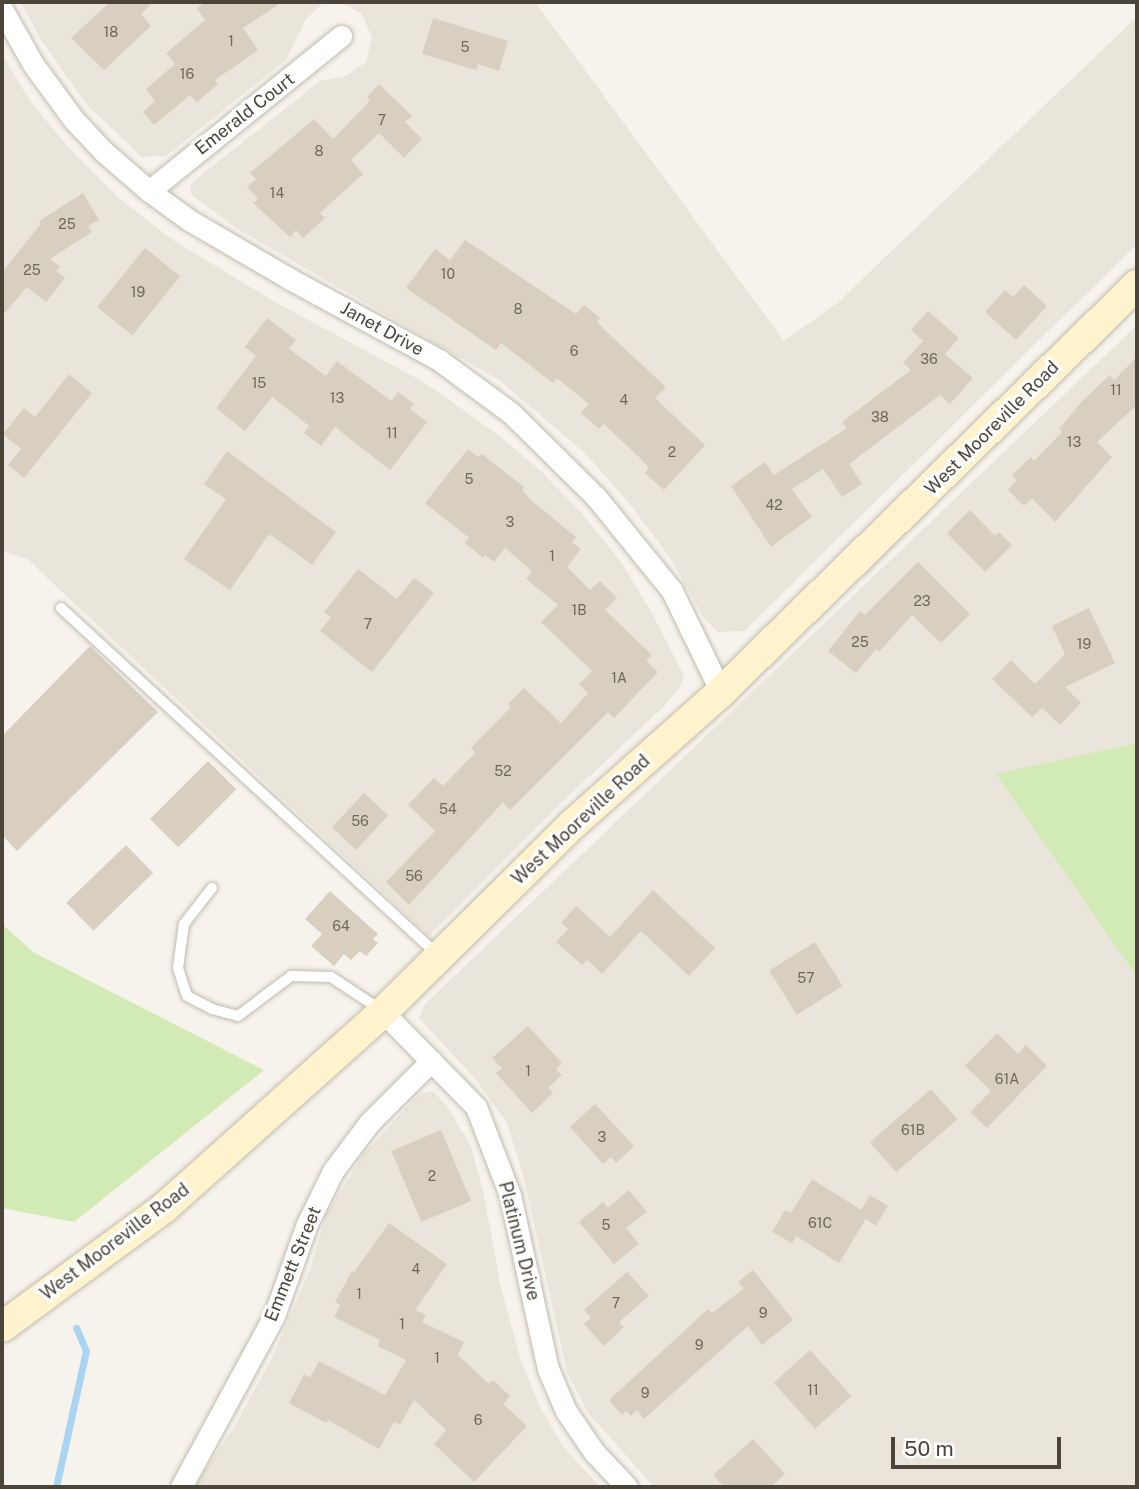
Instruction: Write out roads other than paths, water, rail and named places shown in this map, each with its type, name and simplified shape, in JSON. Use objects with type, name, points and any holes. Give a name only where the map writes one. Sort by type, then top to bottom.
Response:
[{"type":"main road","name":"West Mooreville Road","points":[[2,1327],[164,1208],[383,1012],[573,824],[720,692],[1137,285]]},
{"type":"street","name":"Janet Drive","points":[[2,9],[33,64],[74,120],[103,151],[149,191],[189,220],[290,279],[439,360],[511,413],[596,497],[672,592],[720,692]]},
{"type":"street","name":"Emerald Court","points":[[149,191],[341,36]]},
{"type":"street","name":"Platinum Drive","points":[[383,1012],[476,1107],[510,1195],[548,1369],[566,1411],[594,1452],[626,1487]]},
{"type":"street","name":"Emmett Street","points":[[181,1487],[274,1316],[307,1224],[332,1171],[369,1123],[431,1061]]},
{"type":"lane","points":[[61,608],[440,957]]},
{"type":"lane","points":[[212,888],[184,923],[178,968],[187,996],[212,1009],[238,1016],[291,976],[331,977],[383,1012]]},
{"type":"waterway","points":[[56,1487],[86,1351],[76,1328]]}]
